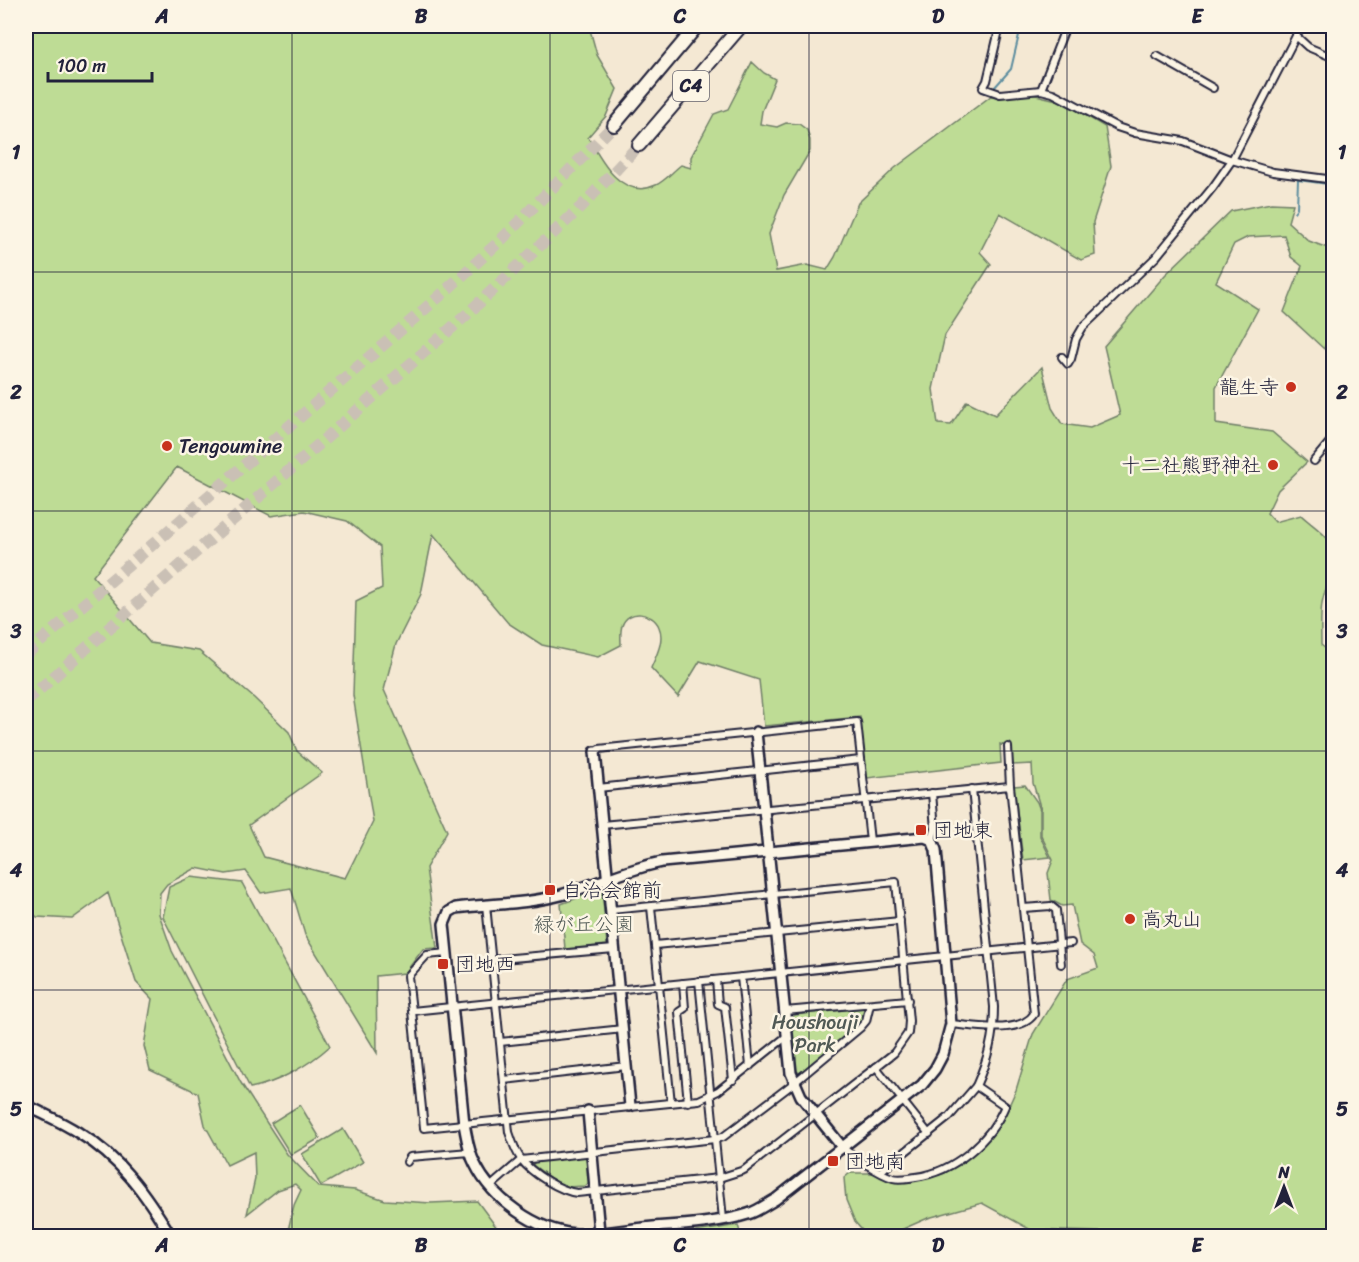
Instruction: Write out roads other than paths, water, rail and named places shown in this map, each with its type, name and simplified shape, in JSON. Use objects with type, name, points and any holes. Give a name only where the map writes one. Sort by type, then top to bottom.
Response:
[{"type":"highway","name":"C4","points":[[614,125],[697,26]]},
{"type":"highway","name":"C4","points":[[639,145],[741,26]]},
{"type":"street","points":[[1000,26],[987,81],[983,88],[1000,94],[1041,90],[1053,93],[1117,127],[1135,133],[1183,141],[1232,160],[1273,172],[1327,179],[1334,182]]},
{"type":"street","points":[[1041,90],[1066,26]]},
{"type":"street","points":[[1062,357],[1068,364],[1076,339],[1083,327],[1155,257],[1232,160],[1296,36],[1298,26]]},
{"type":"street","points":[[1296,36],[1308,47],[1334,58]]},
{"type":"street","points":[[1157,56],[1213,88]]},
{"type":"street","points":[[1314,461],[1334,437]]},
{"type":"street","points":[[630,1106],[595,752],[599,749],[857,722],[870,841]]},
{"type":"street","points":[[756,732],[791,1073],[801,1096],[842,1147],[855,1158],[895,1178],[921,1176],[941,1171],[972,1149],[1001,1117],[1005,1106],[976,1086]]},
{"type":"street","points":[[951,1024],[994,1028],[1023,1024],[1029,1021],[1034,1014],[1008,747]]},
{"type":"street","points":[[598,788],[861,760]]},
{"type":"street","points":[[602,825],[1010,786]]},
{"type":"street","points":[[881,1171],[949,1117],[976,1086],[990,1051],[994,1028],[994,1006],[972,789]]},
{"type":"street","points":[[932,793],[935,830],[932,840],[936,850],[951,1024],[943,1054],[922,1084],[776,1199],[749,1214],[662,1227],[577,1234],[559,1232],[545,1227],[519,1211],[490,1187],[479,1172],[470,1152],[464,1124],[444,924],[449,912],[456,908],[537,900],[559,895],[608,880],[634,869],[662,862],[870,841],[925,837],[932,840]]},
{"type":"street","points":[[486,904],[508,1120],[513,1142],[521,1160],[554,1186],[565,1191],[577,1193],[719,1178],[744,1170],[894,1053],[908,1032],[908,1000],[896,882],[611,910]]},
{"type":"street","points":[[1023,908],[1051,906],[1056,910],[1061,964]]},
{"type":"street","points":[[651,907],[671,1103]]},
{"type":"street","points":[[655,945],[900,921]]},
{"type":"street","points":[[412,1011],[1071,943]]},
{"type":"street","points":[[491,960],[614,949]]},
{"type":"street","points":[[447,953],[427,955],[408,976],[424,1128],[688,1102],[711,1095],[787,1036]]},
{"type":"street","points":[[741,977],[750,1066]]},
{"type":"street","points":[[716,980],[718,1004],[725,1007],[733,1080]]},
{"type":"street","points":[[699,981],[723,1219]]},
{"type":"street","points":[[683,983],[685,1008],[679,1012],[688,1102]]},
{"type":"street","points":[[785,1011],[908,1000]]},
{"type":"street","points":[[490,1187],[521,1160],[715,1139],[730,1133],[860,1028],[866,1021],[870,1004]]},
{"type":"street","points":[[500,1042],[623,1029]]},
{"type":"street","points":[[504,1080],[626,1066]]},
{"type":"street","points":[[876,1067],[899,1096]]},
{"type":"street","points":[[26,1105],[80,1133],[107,1153],[135,1181],[171,1236]]},
{"type":"street","points":[[906,1105],[928,1134]]},
{"type":"street","points":[[588,1111],[599,1232]]},
{"type":"street","points":[[407,1162],[410,1157],[470,1152]]},
{"type":"street","points":[[662,1227],[666,1236]]},
{"type":"waterway","points":[[994,88],[1011,69],[1019,35],[1017,26]]},
{"type":"waterway","points":[[1294,212],[1297,208],[1298,180],[1334,187]]},
{"type":"tunnel","points":[[26,654],[441,295],[501,240],[614,125]]},
{"type":"tunnel","points":[[26,701],[463,318],[581,207],[639,145]]},
{"type":"place","name":"龍生寺","points":[[1291,387]]},
{"type":"place","name":"Tengoumine","points":[[167,446]]},
{"type":"place","name":"十二社熊野神社","points":[[1273,465]]},
{"type":"place","name":"団地東","points":[[921,830]]},
{"type":"place","name":"自治会館前","points":[[550,890]]},
{"type":"place","name":"高丸山","points":[[1130,919]]},
{"type":"place","name":"団地西","points":[[443,964]]},
{"type":"place","name":"団地南","points":[[833,1161]]},
{"type":"park label","name":"緑が丘公園","points":[[584,924]]},
{"type":"park label","name":"Houshouji Park","points":[[815,1034]]}]
